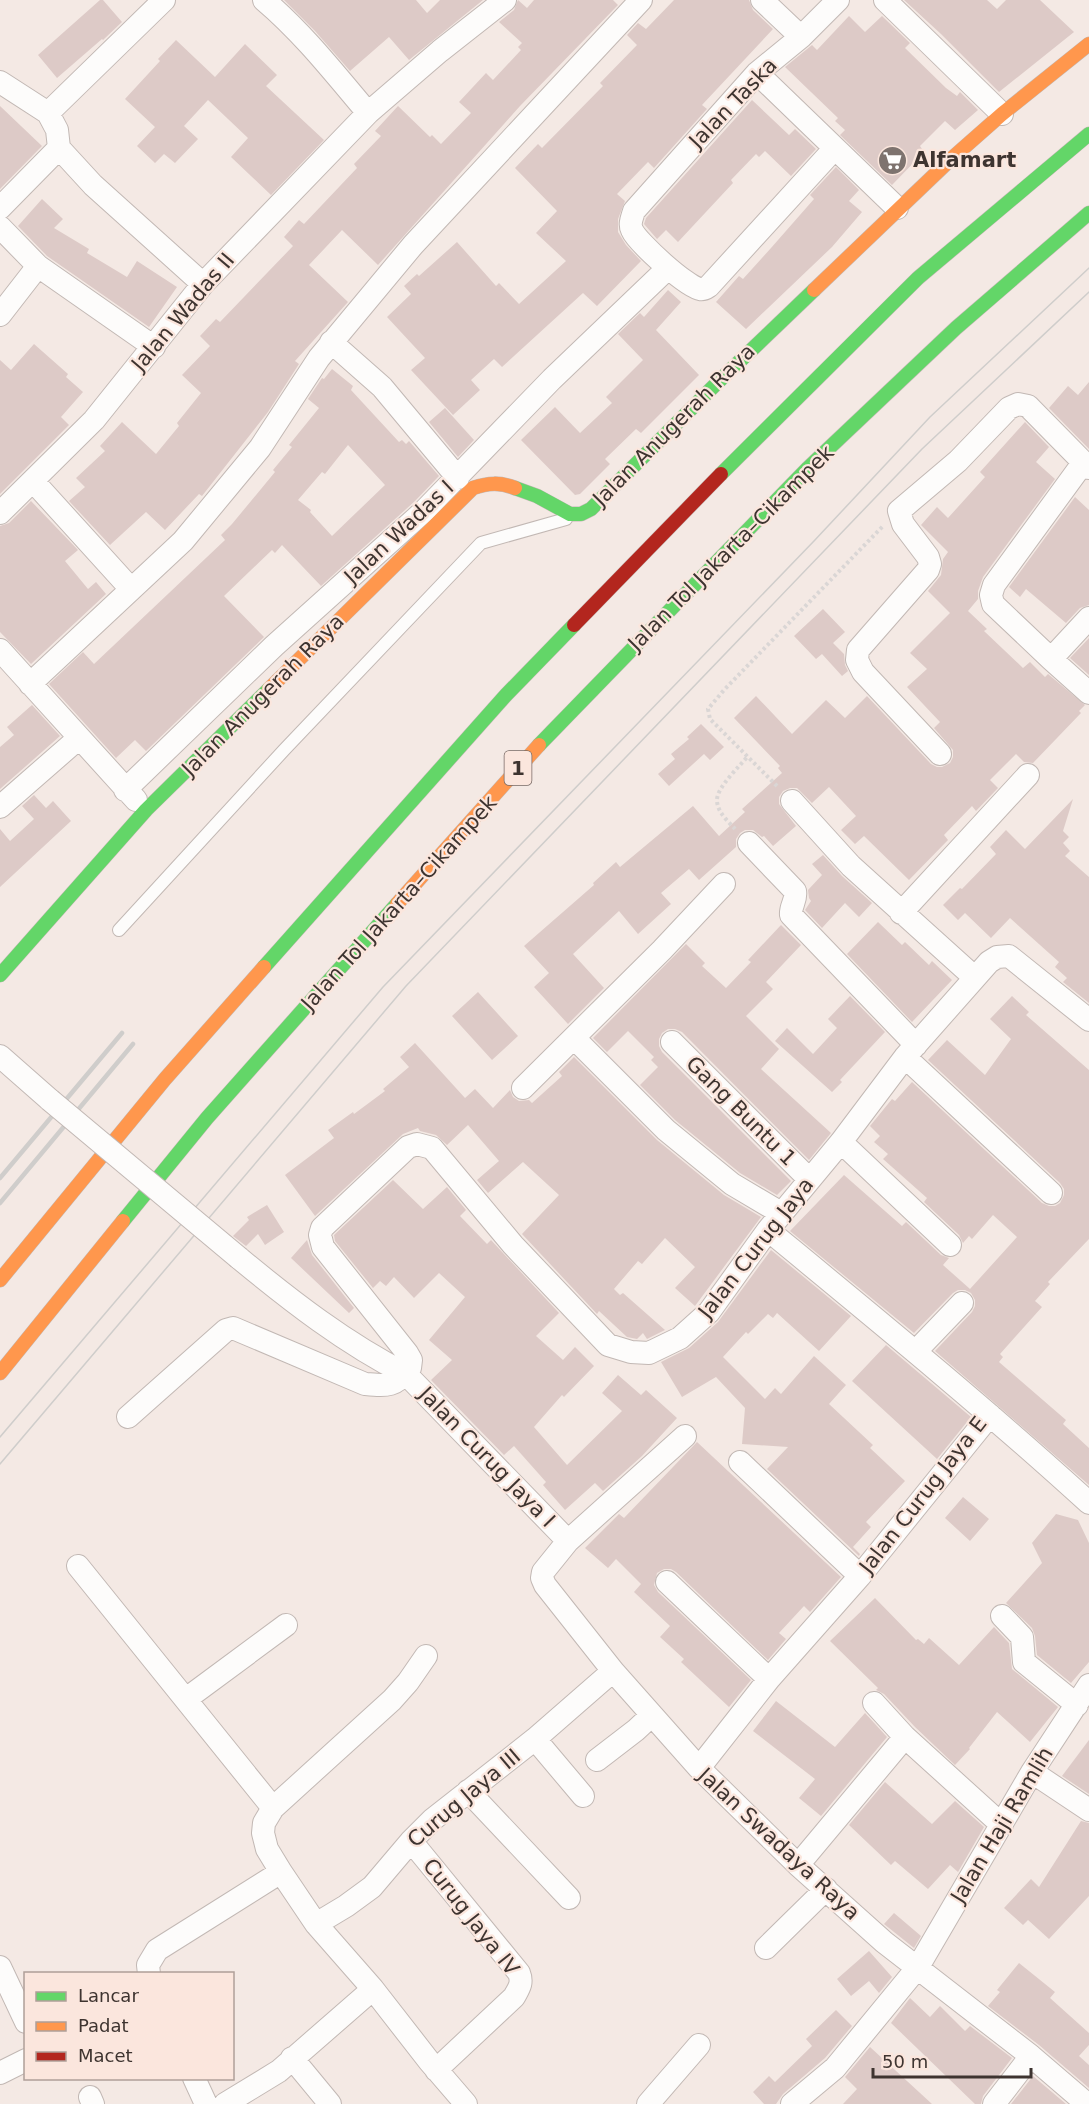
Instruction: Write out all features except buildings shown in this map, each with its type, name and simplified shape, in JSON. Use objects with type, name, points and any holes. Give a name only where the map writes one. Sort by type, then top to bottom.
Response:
[{"type":"main road","name":"Jalan Anugerah Raya","points":[[0,975],[146,810],[473,488],[487,483],[504,484],[537,496],[570,514],[581,514],[591,508],[897,208],[1002,114],[1089,44]]},
{"type":"main road","points":[[0,1280],[165,1079],[506,695],[768,426],[918,278],[1089,134]]},
{"type":"main road","name":"Jalan Tol Jakarta–Cikampek","points":[[0,1373],[207,1118],[546,737],[808,468],[956,328],[1089,213]]},
{"type":"street","points":[[48,113],[164,0]]},
{"type":"street","points":[[264,0],[318,54],[368,113]]},
{"type":"street","name":"Jalan Wadas II","points":[[1,510],[94,420],[203,284],[368,113],[440,51],[505,0]]},
{"type":"street","points":[[30,684],[183,541],[260,448],[331,342],[413,245],[641,0]]},
{"type":"street","points":[[762,0],[801,37]]},
{"type":"street","name":"Jalan Taska","points":[[668,268],[638,239],[632,230],[630,222],[634,211],[757,73],[801,37],[838,0]]},
{"type":"street","points":[[885,0],[1002,114]]},
{"type":"street","points":[[757,73],[897,208]]},
{"type":"street","points":[[0,82],[48,113],[57,130],[59,148],[93,185],[203,284]]},
{"type":"street","points":[[0,208],[59,148]]},
{"type":"street","points":[[668,268],[697,288],[709,286],[835,148]]},
{"type":"street","points":[[0,227],[38,266],[154,347]]},
{"type":"street","points":[[0,315],[38,266]]},
{"type":"street","name":"Jalan Wadas I","points":[[125,790],[274,646],[458,478],[552,379],[668,268]]},
{"type":"street","points":[[331,342],[382,387],[458,478]]},
{"type":"street","points":[[940,754],[863,672],[857,660],[858,650],[923,576],[930,564],[928,557],[903,524],[898,511],[958,461],[1009,408],[1018,404],[1028,406],[1086,465],[994,585],[991,595],[993,604],[1089,693]]},
{"type":"street","points":[[33,481],[131,589]]},
{"type":"street","points":[[1051,659],[1089,618]]},
{"type":"street","points":[[2,659],[30,684],[125,790],[146,810]]},
{"type":"street","points":[[0,807],[79,738]]},
{"type":"street","points":[[901,912],[1028,775]]},
{"type":"street","points":[[792,801],[852,866],[974,977]]},
{"type":"street","points":[[749,843],[795,891],[796,898],[792,907],[792,915],[910,1051],[1051,1193]]},
{"type":"street","points":[[523,1088],[724,884]]},
{"type":"street","name":"Jalan Curug Jaya","points":[[406,1374],[411,1368],[411,1360],[407,1353],[323,1247],[320,1235],[322,1228],[408,1147],[417,1144],[432,1148],[513,1245],[608,1345],[631,1352],[649,1353],[680,1338],[709,1312],[775,1221],[842,1142],[910,1051],[989,962],[997,957],[1009,956],[1089,1020]]},
{"type":"street","name":"Jalan Curug Jaya E","points":[[574,1038],[666,1130],[775,1221],[916,1351],[990,1415],[860,1576],[769,1679],[699,1768]]},
{"type":"street","name":"Gang Buntu 1","points":[[672,1042],[809,1179]]},
{"type":"street","name":"Jalan Curug Jaya I","points":[[0,1056],[290,1300],[378,1359],[406,1374],[568,1541]]},
{"type":"street","points":[[842,1142],[950,1245]]},
{"type":"street","points":[[916,1351],[962,1303]]},
{"type":"street","points":[[128,1417],[226,1330],[233,1328],[365,1384],[383,1386],[397,1383],[406,1374]]},
{"type":"street","points":[[990,1415],[1089,1503]]},
{"type":"street","points":[[568,1541],[685,1436]]},
{"type":"street","points":[[740,1462],[860,1576]]},
{"type":"street","name":"Jalan Swadaya Raya","points":[[568,1541],[543,1572],[542,1578],[552,1597],[613,1671],[699,1768],[798,1865],[884,1942],[1031,2056],[1087,2104]]},
{"type":"street","points":[[78,1566],[273,1808]]},
{"type":"street","points":[[667,1582],[769,1679]]},
{"type":"street","points":[[1002,1616],[1022,1637],[1024,1662],[1077,1705]]},
{"type":"street","points":[[186,1699],[286,1625]]},
{"type":"street","points":[[426,1656],[392,1700],[273,1808],[264,1822],[263,1833],[264,1843],[316,1924],[373,1989],[436,2070],[466,2104]]},
{"type":"street","name":"Curug Jaya III","points":[[316,1924],[372,1887],[432,1820],[535,1739],[613,1671]]},
{"type":"street","name":"Jalan Haji Ramlih","points":[[792,2104],[835,2068],[918,1967],[1032,1772],[1089,1685]]},
{"type":"street","points":[[874,1703],[905,1737],[1002,1825]]},
{"type":"street","points":[[597,1760],[636,1730],[651,1715]]},
{"type":"street","points":[[798,1865],[905,1737]]},
{"type":"street","points":[[535,1739],[583,1796]]},
{"type":"street","points":[[1032,1772],[1089,1810]]},
{"type":"street","points":[[468,1791],[569,1898]]},
{"type":"street","name":"Curug Jaya IV","points":[[411,1841],[519,1973],[521,1979],[520,1987],[514,1997],[436,2070]]},
{"type":"street","points":[[149,1972],[148,1965],[157,1950],[281,1872]]},
{"type":"street","points":[[766,1948],[826,1889]]},
{"type":"street","points":[[0,1967],[24,2018]]},
{"type":"street","points":[[225,2104],[279,2071],[373,1989]]},
{"type":"street","points":[[648,2104],[699,2045]]},
{"type":"street","points":[[994,2104],[1031,2056]]},
{"type":"street","points":[[292,2058],[330,2104]]},
{"type":"street","points":[[0,2073],[24,2061]]},
{"type":"street","points":[[194,2080],[206,2104]]},
{"type":"lane","points":[[119,930],[284,750],[481,543],[581,514]]},
{"type":"path","points":[[792,801],[710,718],[708,709],[898,511]]},
{"type":"path","points":[[748,756],[720,790],[717,801],[722,816],[749,843]]},
{"type":"tram line","points":[[0,1437],[383,987],[814,541],[930,417],[1089,268]]},
{"type":"tram line","points":[[0,1464],[406,986],[922,449],[1089,292]]},
{"type":"railway","points":[[0,1178],[122,1033]]},
{"type":"railway","points":[[0,1203],[133,1044]]},
{"type":"traffic: fast","points":[[721,474],[918,278],[1089,134]]},
{"type":"traffic: fast","points":[[539,745],[808,468],[956,328],[1089,213]]},
{"type":"traffic: fast","points":[[515,488],[537,496],[570,514],[581,514],[591,509],[814,290]]},
{"type":"traffic: fast","points":[[264,967],[506,695],[574,625]]},
{"type":"traffic: fast","points":[[0,975],[146,810],[269,689]]},
{"type":"traffic: fast","points":[[123,1221],[207,1118],[397,904]]},
{"type":"traffic: slow","points":[[814,290],[951,159],[1002,114],[1089,44]]},
{"type":"traffic: slow","points":[[269,689],[473,488],[494,484],[515,488]]},
{"type":"traffic: slow","points":[[397,904],[539,745]]},
{"type":"traffic: slow","points":[[0,1280],[165,1079],[264,967]]},
{"type":"traffic: slow","points":[[0,1373],[123,1221]]},
{"type":"traffic: jam","points":[[574,625],[721,474]]},
{"type":"place","name":"Alfamart","points":[[892,160]]}]
